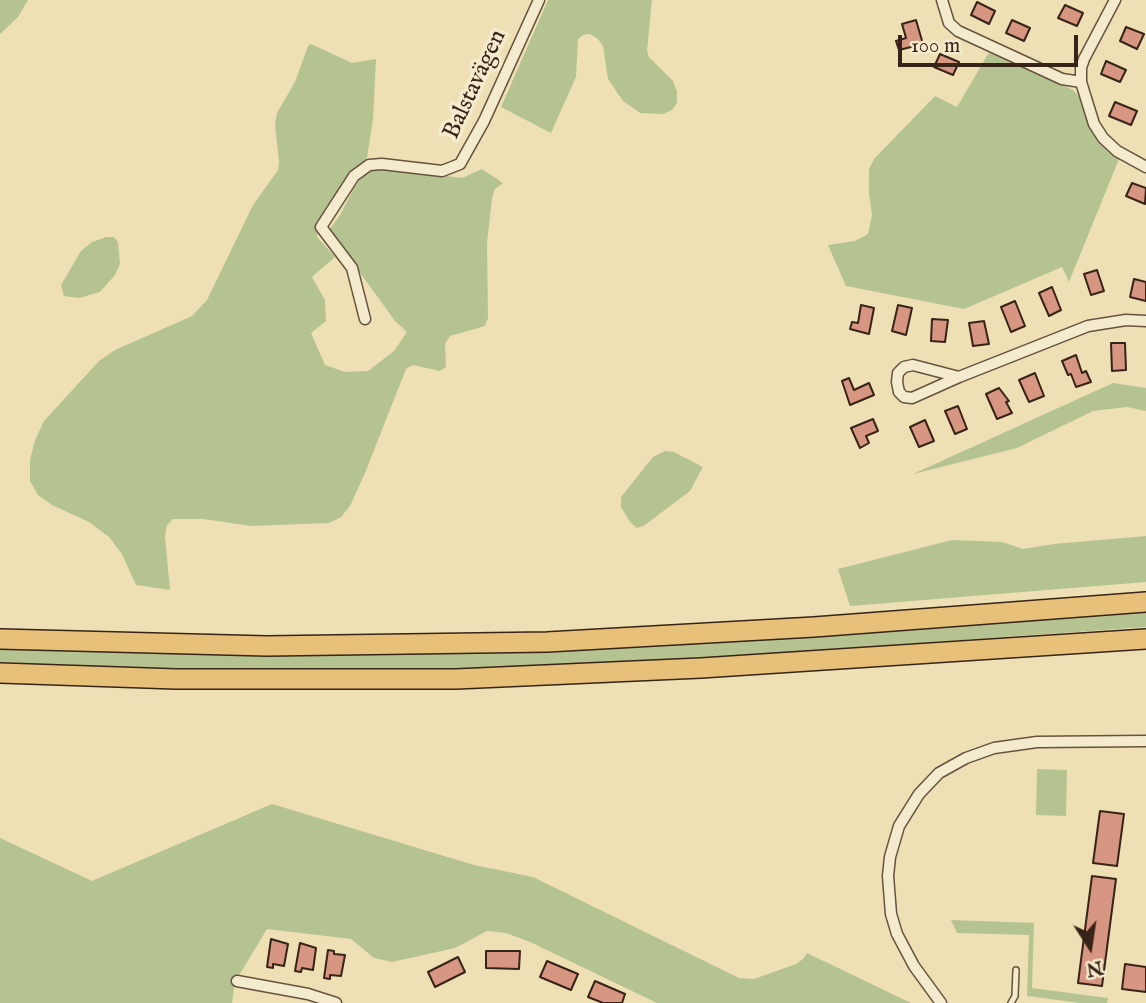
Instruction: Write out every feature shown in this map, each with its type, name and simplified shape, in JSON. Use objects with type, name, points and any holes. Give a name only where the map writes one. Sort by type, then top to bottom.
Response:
[{"type":"highway","points":[[0,639],[267,646],[489,643],[698,634],[1146,602]]},
{"type":"highway","points":[[0,673],[203,680],[456,679],[654,671],[1146,639]]},
{"type":"street","name":"Balstavägen","points":[[365,319],[352,268],[321,227],[354,176],[369,165],[442,171],[460,164],[484,121],[539,0]]},
{"type":"street","points":[[942,0],[949,23],[958,31],[1062,79],[1081,82]]},
{"type":"street","points":[[1115,0],[1084,59],[1081,82],[1094,124],[1103,138],[1117,151],[1146,167]]},
{"type":"street","points":[[959,377],[913,365],[904,367],[898,373],[897,382],[899,392],[904,397],[912,398],[1088,327],[1126,320],[1146,321]]},
{"type":"street","points":[[941,1003],[914,967],[897,934],[891,914],[888,876],[890,857],[899,826],[919,794],[939,774],[966,758],[994,748],[1037,742],[1146,741]]},
{"type":"street","points":[[237,981],[336,1003]]},
{"type":"lane","points":[[1010,1003],[1015,996],[1016,970]]},
{"type":"green space","points":[[0,0],[28,0],[18,17],[0,34]]},
{"type":"green space","points":[[548,0],[652,0],[647,51],[649,57],[673,81],[677,103],[672,110],[663,114],[640,113],[623,101],[608,79],[603,46],[590,34],[578,39],[576,77],[551,133],[501,107]]},
{"type":"green space","points":[[311,44],[352,63],[376,59],[373,119],[367,158],[318,226],[317,237],[335,257],[312,277],[325,300],[326,321],[311,333],[325,365],[345,372],[368,371],[394,351],[407,332],[395,321],[329,230],[366,172],[381,168],[462,178],[482,169],[503,183],[495,189],[492,198],[487,243],[488,318],[485,326],[450,336],[445,344],[446,367],[440,371],[413,365],[406,369],[365,473],[350,506],[341,517],[329,523],[252,526],[203,519],[173,519],[167,525],[165,536],[170,590],[136,585],[122,554],[109,537],[89,522],[52,505],[38,495],[30,481],[30,460],[35,440],[44,421],[99,361],[115,350],[192,316],[207,300],[253,205],[278,170],[275,124],[277,113],[295,82]]},
{"type":"green space","points":[[990,53],[1073,90],[1080,98],[1088,123],[1097,138],[1119,159],[1069,282],[1062,267],[964,309],[846,286],[828,245],[855,241],[868,234],[872,215],[869,169],[874,159],[935,96],[957,107]]},
{"type":"green space","points":[[114,237],[118,242],[120,264],[115,275],[100,292],[79,298],[64,296],[61,285],[81,251],[92,242]]},
{"type":"green space","points":[[1113,383],[1146,388],[1146,411],[1127,407],[1093,411],[1017,448],[913,474]]},
{"type":"green space","points":[[665,451],[674,452],[703,467],[690,491],[645,525],[637,528],[621,507],[621,497],[653,457]]},
{"type":"green space","points":[[1146,536],[1146,582],[850,606],[838,569],[952,540],[1002,542],[1023,549]]},
{"type":"green space","points":[[1146,611],[1146,627],[707,658],[454,670],[157,670],[0,662],[0,647],[219,655],[466,652]]},
{"type":"green space","points":[[1037,769],[1067,770],[1066,816],[1036,815]]},
{"type":"green space","points":[[272,804],[474,865],[533,877],[739,978],[754,979],[796,964],[807,953],[911,1003],[657,1003],[506,933],[487,931],[455,948],[392,962],[374,958],[351,939],[267,929],[235,982],[232,1003],[0,1003],[0,838],[92,881]]},
{"type":"green space","points":[[951,920],[1034,923],[1032,988],[1108,998],[1107,1003],[1080,1003],[1027,996],[1029,935],[957,933]]},
{"type":"building","points":[[977,2],[995,11],[989,24],[971,15]]},
{"type":"building","points":[[1065,5],[1083,13],[1077,26],[1058,18]]},
{"type":"building","points":[[916,20],[923,44],[899,50],[896,41],[906,38],[902,24]]},
{"type":"building","points":[[1012,20],[1030,28],[1024,41],[1006,33]]},
{"type":"building","points":[[1126,27],[1144,34],[1137,49],[1120,41]]},
{"type":"building","points":[[940,54],[959,62],[953,75],[934,67]]},
{"type":"building","points":[[1106,61],[1126,70],[1120,82],[1101,74]]},
{"type":"building","points":[[1115,102],[1137,111],[1131,125],[1109,116]]},
{"type":"building","points":[[1132,183],[1146,188],[1145,204],[1126,196]]},
{"type":"building","points":[[1097,270],[1104,291],[1091,295],[1084,274]]},
{"type":"building","points":[[1134,279],[1146,282],[1146,301],[1130,297]]},
{"type":"building","points":[[1052,287],[1061,310],[1049,316],[1039,293]]},
{"type":"building","points":[[1015,301],[1025,326],[1011,332],[1001,307]]},
{"type":"building","points":[[861,305],[874,308],[869,334],[850,329],[852,322],[858,323]]},
{"type":"building","points":[[898,305],[912,308],[906,335],[892,331]]},
{"type":"building","points":[[932,319],[948,320],[945,342],[931,341]]},
{"type":"building","points":[[984,321],[989,344],[973,346],[969,323]]},
{"type":"building","points":[[1111,343],[1125,343],[1126,370],[1112,371]]},
{"type":"building","points":[[1076,355],[1082,373],[1086,371],[1091,382],[1076,387],[1062,361]]},
{"type":"building","points":[[1035,373],[1044,396],[1029,402],[1019,380]]},
{"type":"building","points":[[849,378],[854,390],[869,383],[874,395],[850,405],[842,381]]},
{"type":"building","points":[[999,388],[1009,401],[1006,402],[1012,413],[997,419],[986,394]]},
{"type":"building","points":[[958,406],[967,429],[955,434],[945,411]]},
{"type":"building","points":[[873,419],[878,431],[866,436],[869,443],[860,448],[851,428]]},
{"type":"building","points":[[925,420],[934,441],[919,447],[910,427]]},
{"type":"building","points":[[1100,811],[1124,814],[1117,866],[1093,863]]},
{"type":"building","points":[[1092,876],[1116,879],[1102,986],[1078,983]]},
{"type":"building","points":[[271,939],[288,944],[284,966],[273,964],[273,968],[267,967]]},
{"type":"building","points":[[300,943],[316,948],[313,970],[302,968],[301,972],[295,971]]},
{"type":"building","points":[[328,950],[334,951],[334,954],[345,955],[341,976],[330,975],[330,979],[324,978]]},
{"type":"building","points":[[486,951],[520,951],[519,969],[486,968]]},
{"type":"building","points":[[458,957],[465,972],[435,987],[428,972]]},
{"type":"building","points":[[547,961],[578,974],[571,990],[540,977]]},
{"type":"building","points":[[1125,964],[1146,967],[1146,992],[1122,989]]},
{"type":"building","points":[[595,981],[625,994],[622,1003],[603,1003],[588,997]]}]
